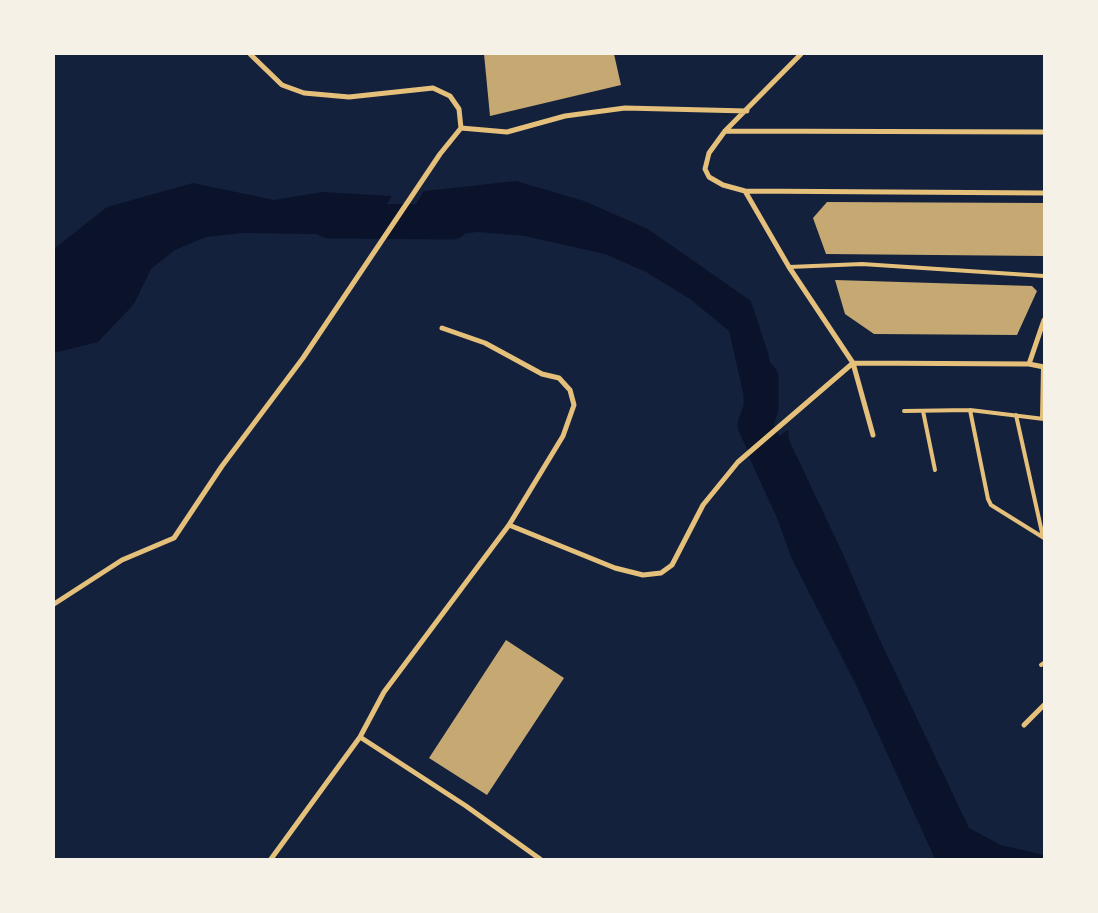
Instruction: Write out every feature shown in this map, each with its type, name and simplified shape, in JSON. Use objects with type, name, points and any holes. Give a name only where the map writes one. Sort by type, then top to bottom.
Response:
[{"type":"street","points":[[54,604],[122,560],[174,538],[222,466],[303,358],[440,154],[461,128],[459,109],[450,96],[433,88],[349,97],[304,93],[282,85],[250,54]]},
{"type":"street","points":[[801,54],[747,111],[725,131],[709,153],[705,169],[709,177],[723,185],[745,190],[1044,193]]},
{"type":"street","points":[[461,128],[507,132],[565,116],[624,108],[747,111]]},
{"type":"street","points":[[725,131],[1044,132]]},
{"type":"street","points":[[745,190],[789,267],[853,363],[873,435]]},
{"type":"street","points":[[1029,364],[1044,320]]},
{"type":"street","points":[[271,859],[360,737],[384,692],[509,525],[563,436],[574,405],[570,390],[559,378],[542,374],[485,343],[442,328]]},
{"type":"street","points":[[509,525],[615,568],[643,575],[661,573],[672,565],[703,505],[738,462],[853,363],[1029,364],[1044,367]]},
{"type":"street","points":[[1024,725],[1044,705]]},
{"type":"street","points":[[360,737],[466,806],[540,859]]},
{"type":"lane","points":[[789,267],[862,264],[1044,276]]},
{"type":"lane","points":[[904,411],[970,410],[1043,418],[1044,367]]},
{"type":"lane","points":[[970,410],[988,499],[991,505],[1044,538]]},
{"type":"lane","points":[[922,411],[936,470]]},
{"type":"lane","points":[[1016,415],[1044,538]]},
{"type":"water","points":[[516,181],[584,201],[648,229],[751,301],[769,356],[774,411],[744,431],[747,410],[729,331],[690,299],[646,272],[605,254],[524,236],[478,232],[440,236],[396,236],[424,191]]},
{"type":"water","points":[[193,183],[274,200],[322,192],[392,196],[367,235],[244,233],[206,237],[175,250],[151,269],[134,304],[98,342],[54,353],[54,249],[107,207]]},
{"type":"water","points":[[788,430],[789,440],[843,554],[878,636],[969,828],[1001,845],[1044,855],[1044,859],[936,859],[934,857],[856,685],[791,557],[777,518],[749,457]]},
{"type":"building","points":[[484,54],[614,54],[621,85],[490,116]]},
{"type":"building","points":[[827,202],[1044,203],[1044,256],[826,254],[813,218]]},
{"type":"building","points":[[835,280],[1032,286],[1037,291],[1017,335],[874,334],[845,314]]},
{"type":"building","points":[[506,640],[564,678],[487,795],[429,758]]},
{"type":"waterway","points":[[329,221],[452,222]]},
{"type":"waterway","points":[[761,378],[761,408],[755,425],[785,490]]}]
